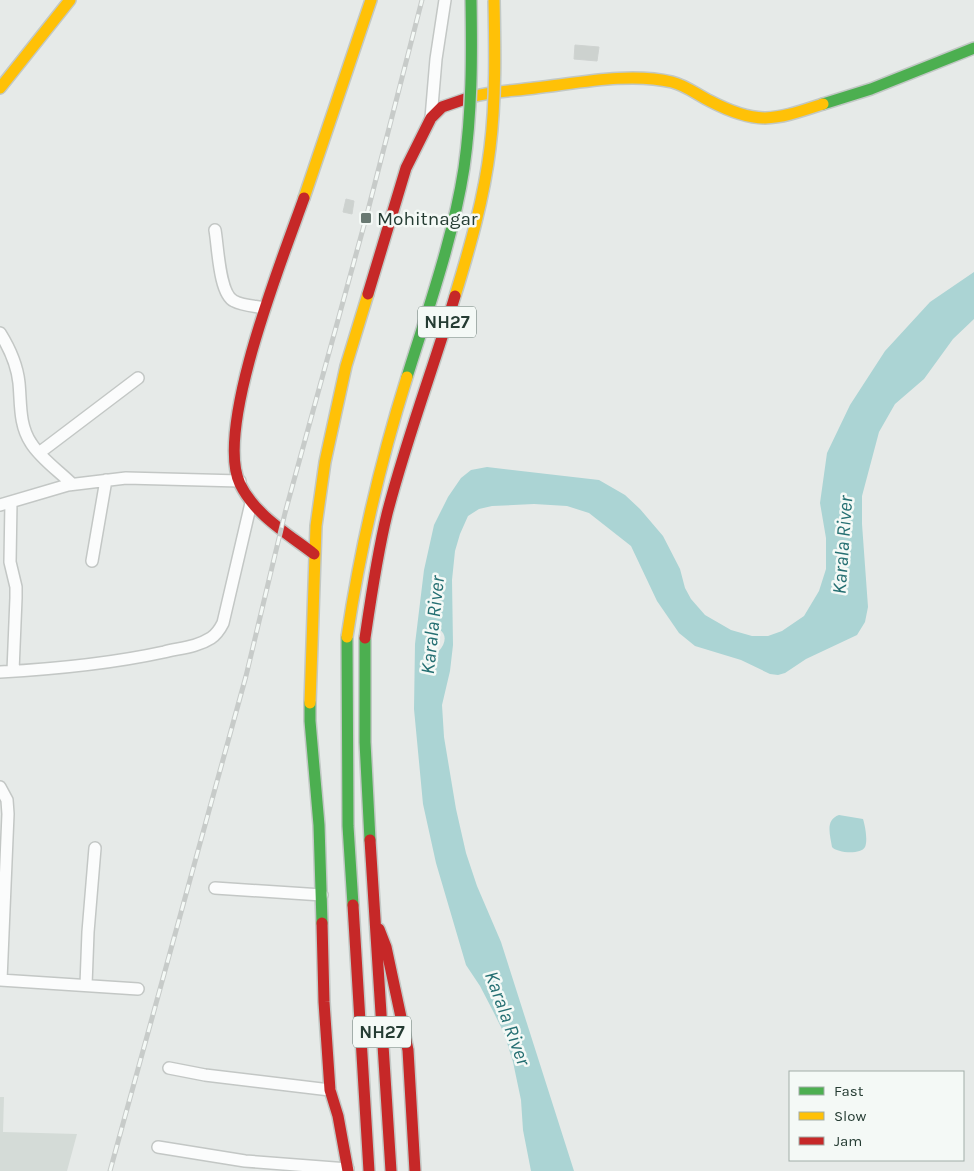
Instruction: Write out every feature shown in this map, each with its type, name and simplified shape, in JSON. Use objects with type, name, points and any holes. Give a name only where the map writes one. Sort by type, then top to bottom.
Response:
[{"type":"main road","points":[[0,88],[70,0]]},
{"type":"main road","points":[[314,554],[251,503],[236,468],[236,426],[248,372],[266,308],[371,0]]},
{"type":"main road","name":"NH27","points":[[369,1171],[348,826],[347,637],[354,582],[378,475],[442,263],[460,191],[469,122],[472,46],[471,0]]},
{"type":"main road","name":"NH27","points":[[391,1171],[365,742],[365,638],[377,563],[392,498],[466,264],[482,194],[492,122],[495,47],[494,0]]},
{"type":"main road","points":[[348,1170],[338,1116],[330,1090],[324,1002],[319,825],[310,721],[314,554],[324,462],[346,366],[406,168],[432,118],[442,108],[454,102],[479,95],[600,80],[646,78],[674,82],[720,106],[748,117],[766,119],[790,115],[871,89],[974,48]]},
{"type":"main road","points":[[374,913],[386,947],[408,1050],[415,1171]]},
{"type":"street","points":[[432,118],[436,59],[446,0]]},
{"type":"street","points":[[215,230],[223,283],[228,297],[239,303],[266,308]]},
{"type":"street","points":[[0,333],[14,359],[19,382],[20,410],[30,442],[72,484]]},
{"type":"street","points":[[39,453],[138,378]]},
{"type":"street","points":[[13,672],[16,587],[10,562],[5,503],[72,484],[126,478],[240,481]]},
{"type":"street","points":[[92,561],[106,480]]},
{"type":"street","points":[[0,672],[60,669],[127,660],[198,644],[210,638],[217,633],[223,623],[251,503]]},
{"type":"street","points":[[0,787],[7,800],[8,814],[0,980],[138,989]]},
{"type":"street","points":[[86,985],[95,848]]},
{"type":"street","points":[[215,888],[322,895]]},
{"type":"street","points":[[169,1068],[205,1075],[330,1090]]},
{"type":"street","points":[[158,1147],[251,1166],[348,1170]]},
{"type":"shaded area","points":[[0,1097],[4,1097],[3,1132],[77,1134],[67,1171],[0,1171]]},
{"type":"water","name":"Karala River","points":[[974,272],[974,319],[953,339],[924,379],[895,404],[879,432],[862,496],[862,524],[868,607],[865,622],[857,635],[806,659],[785,673],[778,675],[770,674],[741,660],[695,646],[679,633],[657,601],[631,546],[589,513],[567,506],[534,504],[492,506],[479,509],[468,516],[455,551],[452,580],[453,645],[450,671],[442,705],[444,737],[456,809],[466,853],[477,886],[501,942],[574,1171],[531,1171],[523,1130],[521,1100],[513,1062],[504,1033],[480,986],[466,965],[436,863],[423,804],[414,709],[415,644],[424,570],[434,525],[448,497],[461,478],[471,470],[487,467],[599,480],[625,495],[663,536],[680,569],[685,588],[691,599],[705,615],[731,630],[752,636],[768,636],[782,631],[804,616],[819,591],[826,569],[826,538],[820,503],[827,453],[850,405],[885,351],[930,302]],"holes":[[[439,629],[445,637],[444,643],[439,651],[434,652],[431,646],[432,636]]]},
{"type":"water","points":[[839,815],[863,819],[866,841],[863,850],[849,852],[839,851],[832,847],[830,824]]},
{"type":"building","points":[[575,45],[599,47],[597,61],[574,59]]},
{"type":"building","points":[[346,199],[354,201],[352,214],[343,212]]},
{"type":"railway","points":[[110,1171],[246,676],[285,513],[366,218],[422,0]]},
{"type":"traffic: fast","points":[[407,377],[447,247],[464,168],[471,84],[471,0]]},
{"type":"traffic: fast","points":[[823,104],[871,89],[974,48]]},
{"type":"traffic: fast","points":[[347,637],[348,826],[353,905]]},
{"type":"traffic: fast","points":[[365,638],[365,742],[370,840]]},
{"type":"traffic: fast","points":[[310,703],[319,825],[322,923]]},
{"type":"traffic: slow","points":[[0,88],[70,0]]},
{"type":"traffic: slow","points":[[304,198],[371,0]]},
{"type":"traffic: slow","points":[[455,296],[476,222],[490,148],[494,93],[494,0]]},
{"type":"traffic: slow","points":[[471,97],[495,92],[586,81],[639,78],[677,83],[727,109],[754,117],[778,117],[823,104]]},
{"type":"traffic: slow","points":[[310,703],[316,526],[325,462],[346,366],[368,294]]},
{"type":"traffic: slow","points":[[347,637],[358,571],[372,506],[407,377]]},
{"type":"traffic: jam","points":[[368,294],[406,168],[431,118],[442,107],[471,97]]},
{"type":"traffic: jam","points":[[304,198],[254,342],[243,385],[236,424],[234,458],[240,484],[254,505],[273,523],[314,554]]},
{"type":"traffic: jam","points":[[365,638],[377,560],[387,514],[455,296]]},
{"type":"traffic: jam","points":[[370,840],[391,1171]]},
{"type":"traffic: jam","points":[[353,905],[369,1171]]},
{"type":"traffic: jam","points":[[322,923],[324,1002],[330,1090],[338,1116],[348,1171]]},
{"type":"traffic: jam","points":[[379,929],[386,947],[408,1050],[415,1171]]},
{"type":"place","name":"Mohitnagar","points":[[366,218]]}]
